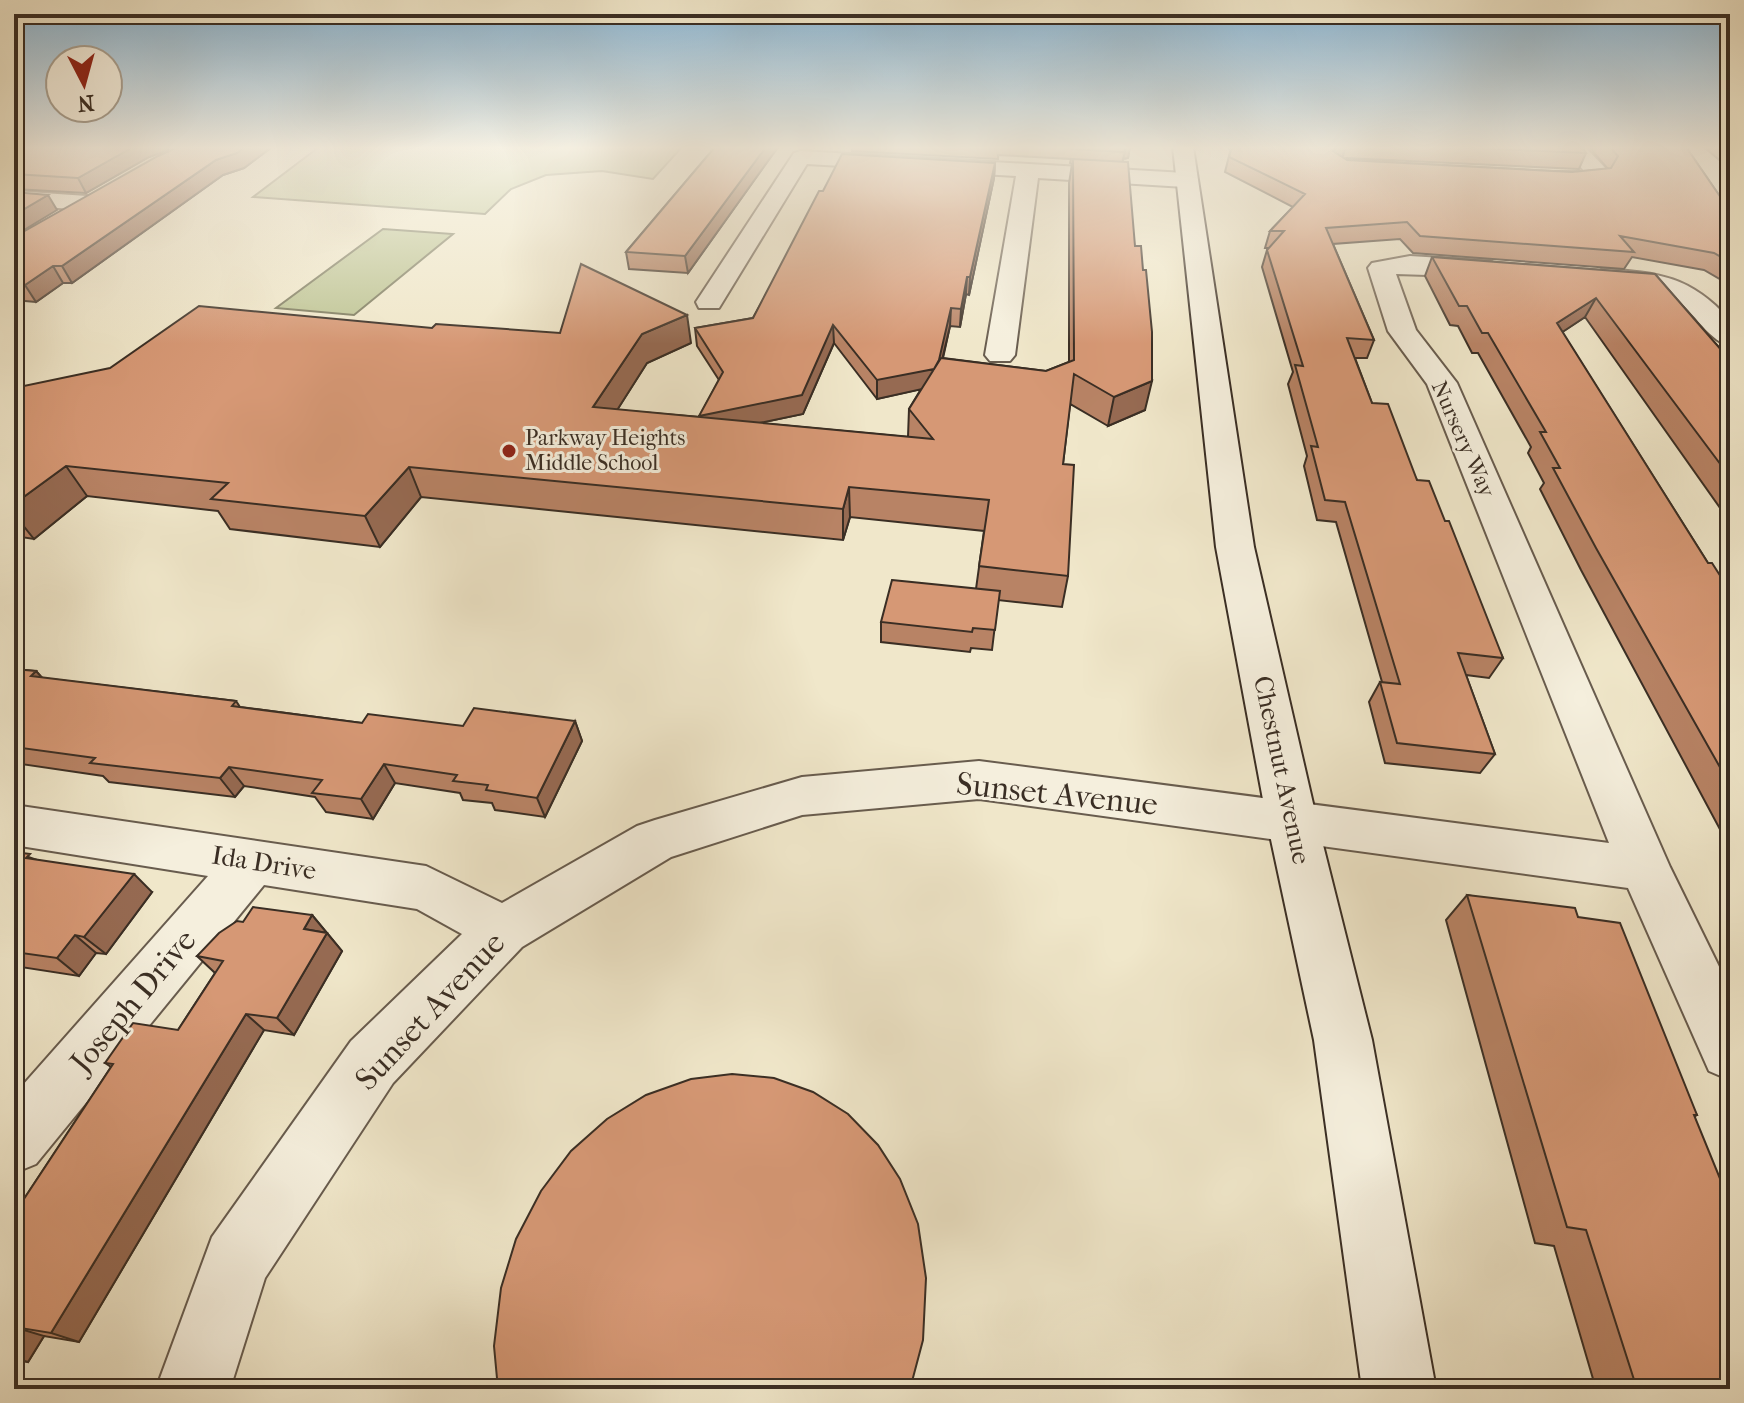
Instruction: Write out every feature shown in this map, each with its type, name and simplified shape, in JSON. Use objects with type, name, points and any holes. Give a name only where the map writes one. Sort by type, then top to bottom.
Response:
[{"type":"street","points":[[51,226],[73,212]]},
{"type":"street","points":[[709,302],[766,212]]},
{"type":"street","points":[[1000,355],[1022,212]]},
{"type":"street","name":"Chestnut Avenue","points":[[1189,212],[1235,547],[1292,821],[1343,1040],[1399,1389]]},
{"type":"street","name":"Nursery Way","points":[[1515,271],[1410,264],[1381,268],[1402,331],[1442,383],[1645,869],[1730,1051]]},
{"type":"street","points":[[1575,275],[1650,280],[1678,286],[1690,293],[1730,337]]},
{"type":"street","name":"Sunset Avenue","points":[[193,1389],[236,1261],[372,1062],[503,930],[655,841],[802,796],[979,780],[1292,821]]},
{"type":"street","points":[[1292,821],[1645,869]]},
{"type":"street","name":"Ida Drive","points":[[14,825],[426,888],[503,930]]},
{"type":"street","name":"Joseph Drive","points":[[14,1142],[253,861]]},
{"type":"green space","points":[[383,229],[453,234],[354,315],[276,308]]},
{"type":"building","points":[[58,212],[140,212],[62,266],[53,266],[25,285],[14,284],[14,237]]},
{"type":"building","points":[[660,212],[717,212],[685,256],[626,252]]},
{"type":"building","points":[[808,212],[984,212],[961,309],[951,308],[939,360],[934,369],[877,380],[833,325],[802,395],[699,416],[723,372],[695,328],[753,318]]},
{"type":"building","points":[[1073,212],[1132,212],[1135,246],[1141,246],[1143,270],[1146,270],[1152,332],[1152,381],[1114,397],[1074,374],[1063,464],[1074,465],[1068,576],[979,566],[989,500],[849,487],[843,509],[409,467],[365,516],[211,499],[228,483],[66,466],[14,504],[14,388],[110,368],[199,306],[432,328],[436,324],[560,333],[581,264],[687,315],[642,334],[593,407],[933,439],[909,409],[941,358],[1046,371],[1074,360]]},
{"type":"building","points":[[1288,212],[1730,212],[1730,262],[1714,253],[1620,236],[1634,252],[1420,236],[1407,222],[1326,228],[1374,340],[1347,338],[1372,403],[1388,404],[1417,480],[1429,481],[1445,521],[1449,521],[1503,658],[1458,653],[1495,754],[1397,743],[1380,682],[1400,684],[1345,502],[1325,500],[1311,446],[1318,447],[1295,365],[1303,366],[1267,250],[1284,231],[1270,231]]},
{"type":"building","points":[[1432,257],[1655,274],[1730,360],[1730,477],[1596,298],[1557,323],[1708,563],[1712,563],[1730,591],[1730,785],[1553,468],[1560,468],[1540,432],[1546,432],[1488,333],[1482,333],[1467,306],[1459,306]]},
{"type":"building","points":[[892,580],[1000,591],[995,630],[973,628],[972,632],[881,622]]},
{"type":"building","points":[[14,669],[36,671],[31,676],[236,701],[232,706],[362,723],[368,714],[463,726],[474,708],[575,721],[537,798],[486,790],[488,785],[453,781],[457,775],[384,764],[361,799],[312,793],[322,780],[229,767],[220,778],[90,763],[95,758],[14,747]]},
{"type":"building","points":[[14,852],[30,854],[26,858],[134,874],[84,937],[75,935],[57,958],[14,952]]},
{"type":"building","points":[[1467,895],[1575,908],[1578,917],[1620,923],[1730,1203],[1730,1389],[1637,1389],[1586,1230],[1567,1227]]},
{"type":"building","points":[[253,907],[312,915],[304,929],[327,933],[277,1018],[246,1014],[51,1333],[14,1327],[14,1214],[113,1064],[105,1063],[133,1023],[178,1030],[223,961],[197,956],[219,933],[237,921],[243,922]]},
{"type":"building","points":[[732,1074],[774,1078],[813,1092],[848,1114],[878,1145],[900,1179],[918,1224],[926,1278],[923,1340],[910,1389],[498,1389],[494,1346],[501,1288],[516,1239],[541,1191],[571,1151],[607,1119],[646,1095],[691,1079]]},
{"type":"place","name":"Parkway Heights Middle School","points":[[509,451]]}]
